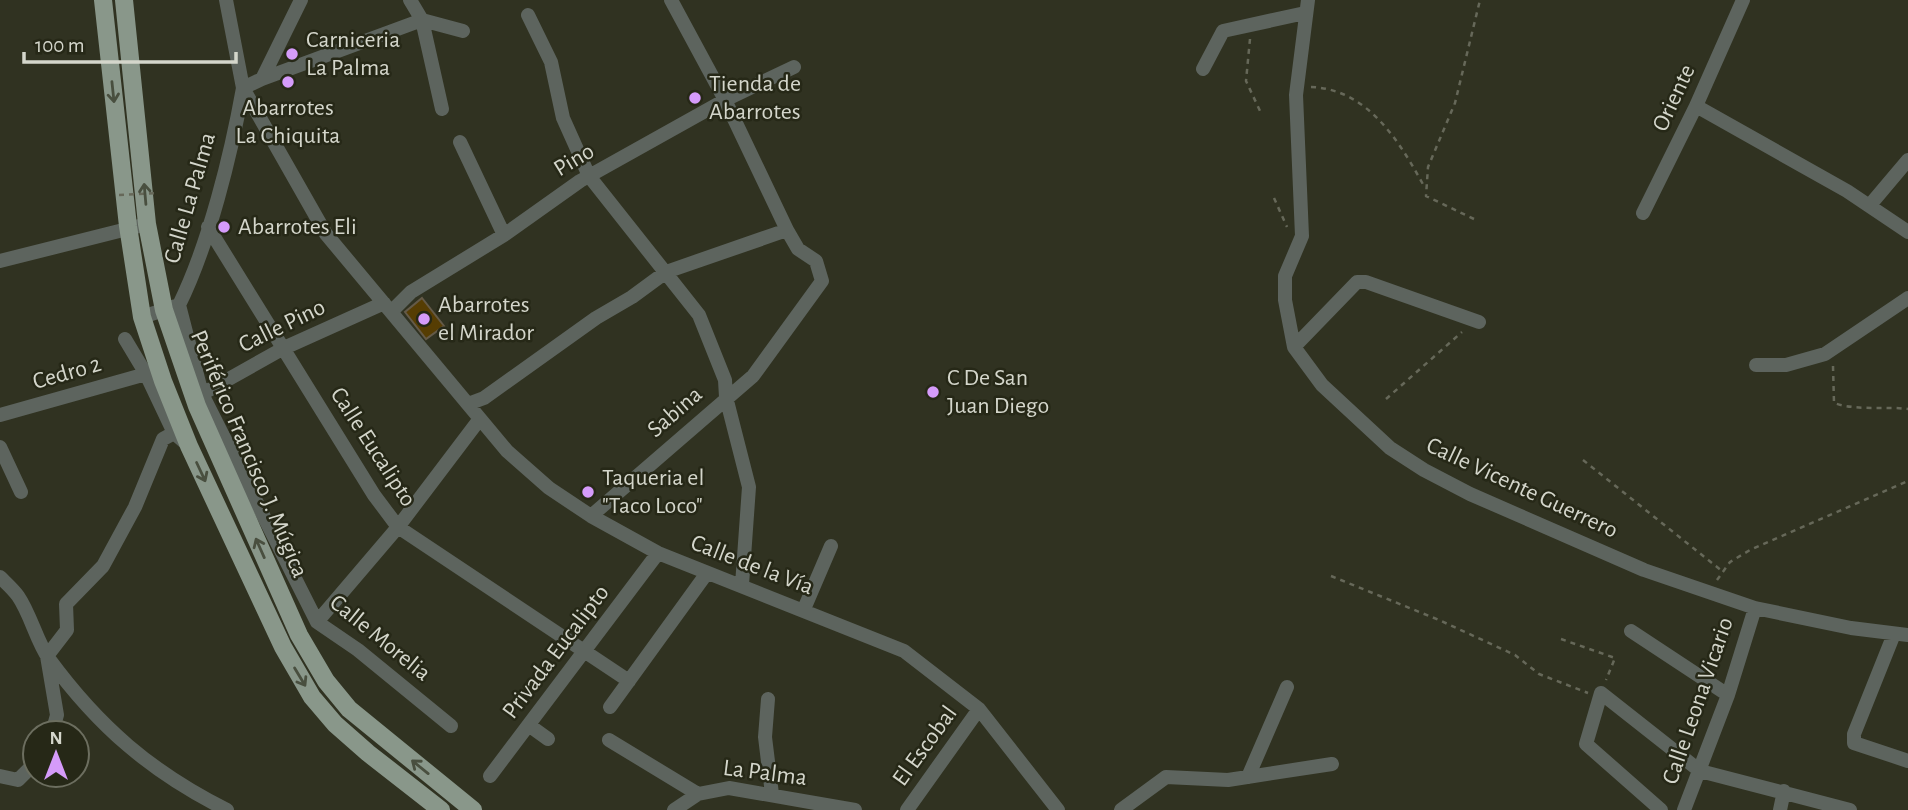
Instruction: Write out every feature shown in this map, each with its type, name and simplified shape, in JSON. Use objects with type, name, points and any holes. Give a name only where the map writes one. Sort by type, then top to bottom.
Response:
[{"type":"main road","name":"Periférico Francisco J. Múgica","points":[[103,0],[128,226],[142,317],[163,381],[189,446],[283,648],[312,697],[335,723],[368,753],[441,810]]},
{"type":"main road","name":"Periférico Francisco J. Múgica","points":[[124,0],[147,224],[172,307],[197,407],[299,635],[326,681],[349,709],[473,810]]},
{"type":"street","name":"Calle de la Vía","points":[[226,0],[243,88],[326,234],[507,451],[549,488],[591,516],[657,553],[804,609],[904,652],[979,709],[1058,810]]},
{"type":"street","points":[[262,79],[301,0]]},
{"type":"street","points":[[410,0],[422,20],[442,108]]},
{"type":"street","points":[[468,404],[484,398],[596,317],[632,297],[666,272],[787,230],[725,100],[671,0]]},
{"type":"street","name":"Oriente","points":[[1643,213],[1696,106],[1743,0]]},
{"type":"street","points":[[1203,69],[1223,31],[1252,25],[1307,6]]},
{"type":"street","name":"Calle Vicente Guerrero","points":[[1307,6],[1297,86],[1302,236],[1285,276],[1286,310],[1294,347],[1322,385],[1390,448],[1424,470],[1470,494],[1644,570],[1755,608],[1851,628],[1901,634]]},
{"type":"street","points":[[528,15],[551,62],[563,118],[589,176],[699,315],[725,380],[726,397],[749,486],[742,585]]},
{"type":"street","points":[[243,88],[422,20],[463,31]]},
{"type":"street","name":"Pino","points":[[387,307],[503,235],[589,176],[725,100],[794,67]]},
{"type":"street","name":"Calle La Palma","points":[[172,307],[208,227],[243,88]]},
{"type":"street","points":[[1696,106],[1871,205],[1908,232]]},
{"type":"street","points":[[460,142],[503,235]]},
{"type":"street","points":[[1871,205],[1908,160]]},
{"type":"street","points":[[0,261],[128,226],[147,224]]},
{"type":"street","name":"Calle Eucalipto","points":[[208,227],[374,495],[398,527],[629,681]]},
{"type":"street","name":"Sabina","points":[[591,516],[753,376],[822,281],[816,261],[798,249],[787,230]]},
{"type":"street","points":[[1294,347],[1357,282],[1366,282],[1476,321]]},
{"type":"street","points":[[1756,365],[1786,365],[1825,354],[1908,298]]},
{"type":"street","points":[[142,317],[172,307]]},
{"type":"street","name":"Calle Morelia","points":[[172,307],[202,394],[298,581],[304,601],[317,622],[358,650],[452,726]]},
{"type":"street","name":"Calle Pino","points":[[202,394],[284,348],[387,307]]},
{"type":"street","name":"Cedro 2","points":[[125,339],[146,374],[174,433]]},
{"type":"street","name":"Cedro 2","points":[[0,415],[146,374]]},
{"type":"street","points":[[317,622],[398,527],[479,420]]},
{"type":"street","points":[[56,719],[47,656],[67,630],[66,604],[103,566],[135,508],[163,439],[174,433],[189,446]]},
{"type":"street","points":[[0,447],[21,492]]},
{"type":"street","points":[[804,609],[831,546]]},
{"type":"street","name":"Privada Eucalipto","points":[[490,776],[657,553]]},
{"type":"street","points":[[610,707],[707,573]]},
{"type":"street","points":[[0,576],[18,596],[47,656],[86,706],[117,738],[184,789],[227,810]]},
{"type":"street","points":[[278,589],[298,581]]},
{"type":"street","name":"Calle Leona Vicario","points":[[1684,810],[1728,695],[1755,608]]},
{"type":"street","points":[[1631,631],[1728,695]]},
{"type":"street","points":[[1901,634],[1854,734],[1854,743],[1908,761]]},
{"type":"street","points":[[1248,777],[1287,687]]},
{"type":"street","points":[[1661,810],[1586,744],[1600,696],[1700,771],[1850,810]]},
{"type":"street","points":[[768,699],[765,737],[772,794]]},
{"type":"street","name":"El Escobal","points":[[907,810],[979,709]]},
{"type":"street","points":[[530,726],[548,739]]},
{"type":"street","points":[[609,740],[698,794]]},
{"type":"street","points":[[1121,810],[1166,777],[1228,780],[1332,764]]},
{"type":"street","points":[[0,776],[18,779],[21,776]]},
{"type":"street","name":"La Palma","points":[[674,810],[698,794],[729,788],[855,810]]},
{"type":"street","points":[[1780,810],[1784,791]]},
{"type":"path","points":[[1474,219],[1426,196],[1426,190],[1428,167],[1455,103],[1480,0]]},
{"type":"path","points":[[1252,25],[1246,81],[1261,113]]},
{"type":"path","points":[[1297,86],[1332,87],[1362,104],[1392,134],[1426,190]]},
{"type":"path","points":[[119,195],[157,192]]},
{"type":"path","points":[[1274,198],[1297,249]]},
{"type":"path","points":[[1386,399],[1476,321]]},
{"type":"path","points":[[1833,349],[1834,403],[1845,407],[1883,406],[1908,410]]},
{"type":"path","points":[[1583,460],[1722,571]]},
{"type":"path","name":"Calle Leona Vicario","points":[[1711,592],[1722,571],[1750,550],[1908,481]]},
{"type":"path","points":[[1331,576],[1439,620],[1515,655],[1539,674],[1600,696],[1615,658],[1561,639]]},
{"type":"building","name":"Abarrotes el Mirador","points":[[422,298],[444,326],[426,339],[405,312]]},
{"type":"place","name":"Carniceria La Palma","points":[[292,54]]},
{"type":"place","name":"Abarrotes La Chiquita","points":[[288,82]]},
{"type":"place","name":"Tienda de Abarrotes","points":[[695,98]]},
{"type":"place","name":"Abarrotes Eli","points":[[224,227]]},
{"type":"place","name":"Abarrotes el Mirador","points":[[424,319]]},
{"type":"place","name":"C De San Juan Diego","points":[[933,392]]},
{"type":"place","name":"Taqueria el \"Taco Loco\"","points":[[588,492]]}]
